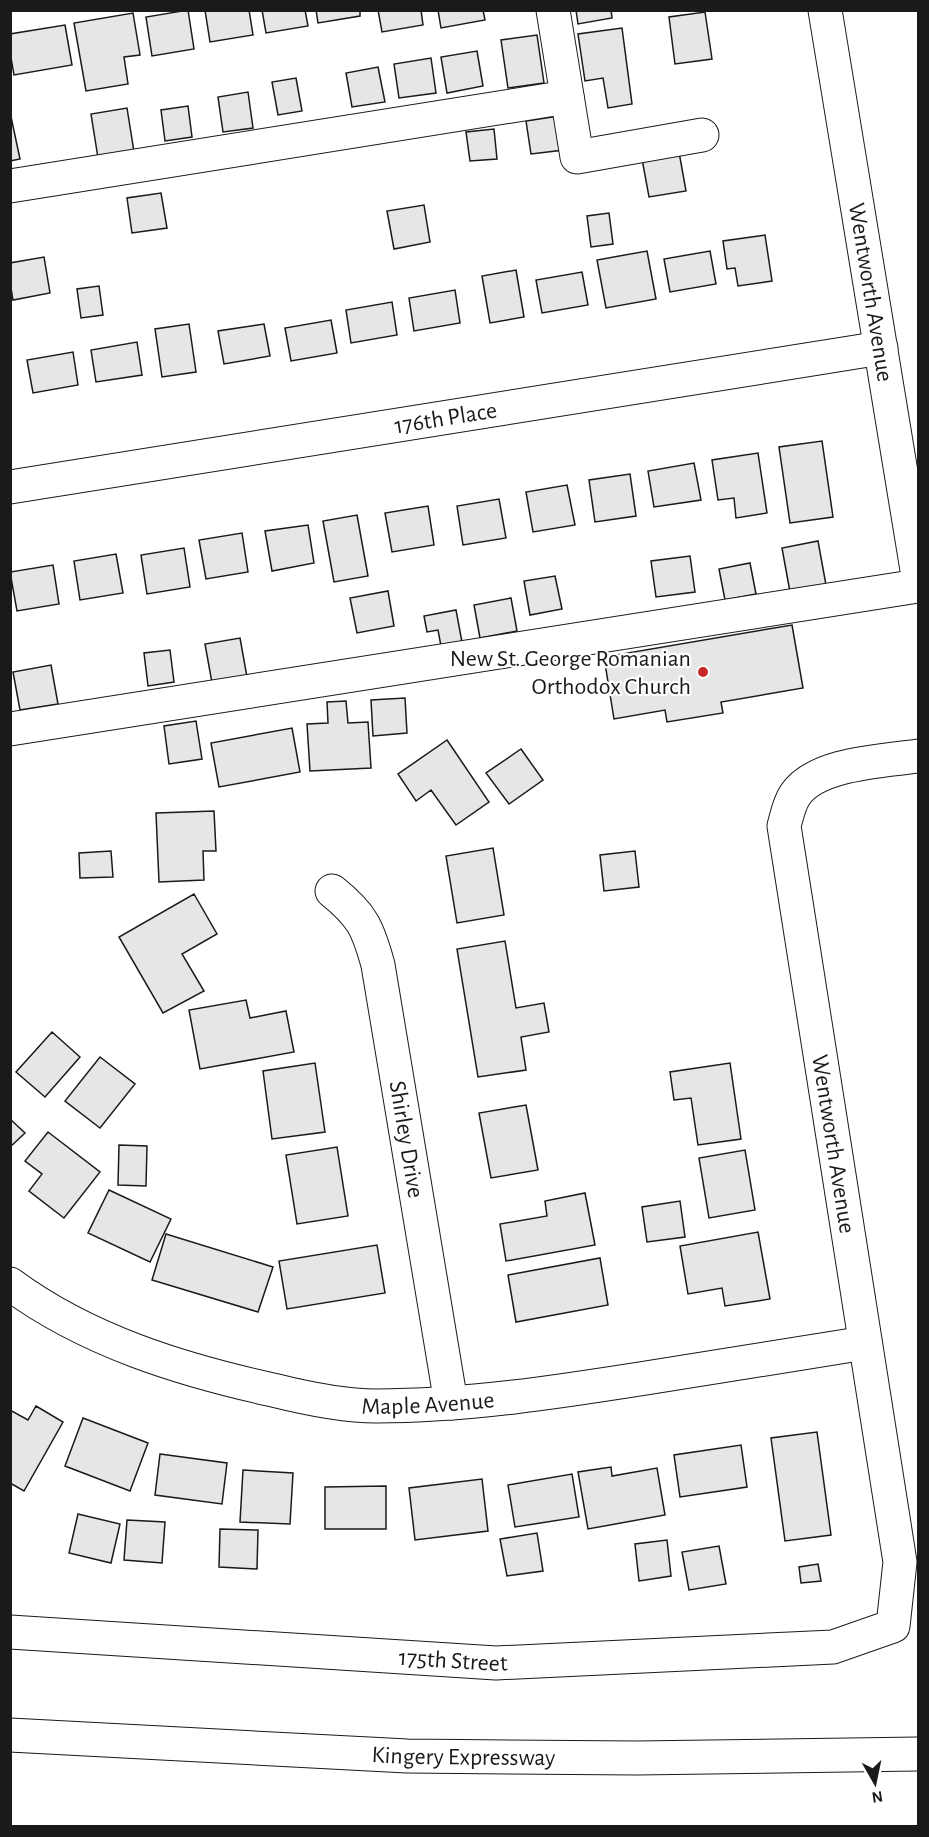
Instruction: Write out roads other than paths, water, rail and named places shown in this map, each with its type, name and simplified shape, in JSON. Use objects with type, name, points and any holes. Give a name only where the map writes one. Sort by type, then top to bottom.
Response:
[{"type":"main road","points":[[553,10],[577,157],[702,135]]},
{"type":"main road","name":"Wentworth Avenue","points":[[825,10],[918,576]]},
{"type":"main road","points":[[10,186],[567,97]]},
{"type":"main road","name":"176th Place","points":[[10,487],[881,348]]},
{"type":"main road","points":[[10,729],[918,586]]},
{"type":"main road","name":"Wentworth Avenue","points":[[893,1626],[900,1562],[784,826],[796,793],[812,779],[842,768],[918,756]]},
{"type":"main road","name":"Shirley Drive","points":[[332,891],[362,920],[378,965],[451,1402]]},
{"type":"main road","name":"Maple Avenue","points":[[10,1284],[79,1326],[146,1354],[222,1379],[304,1397],[374,1406],[542,1395],[865,1343]]},
{"type":"main road","name":"175th Street","points":[[10,1632],[496,1663],[833,1647],[893,1626]]},
{"type":"main road","name":"Kingery Expressway","points":[[10,1735],[407,1756],[637,1758],[918,1754]]},
{"type":"place","name":"New St. George Romanian Orthodox Church","points":[[703,672]]}]
